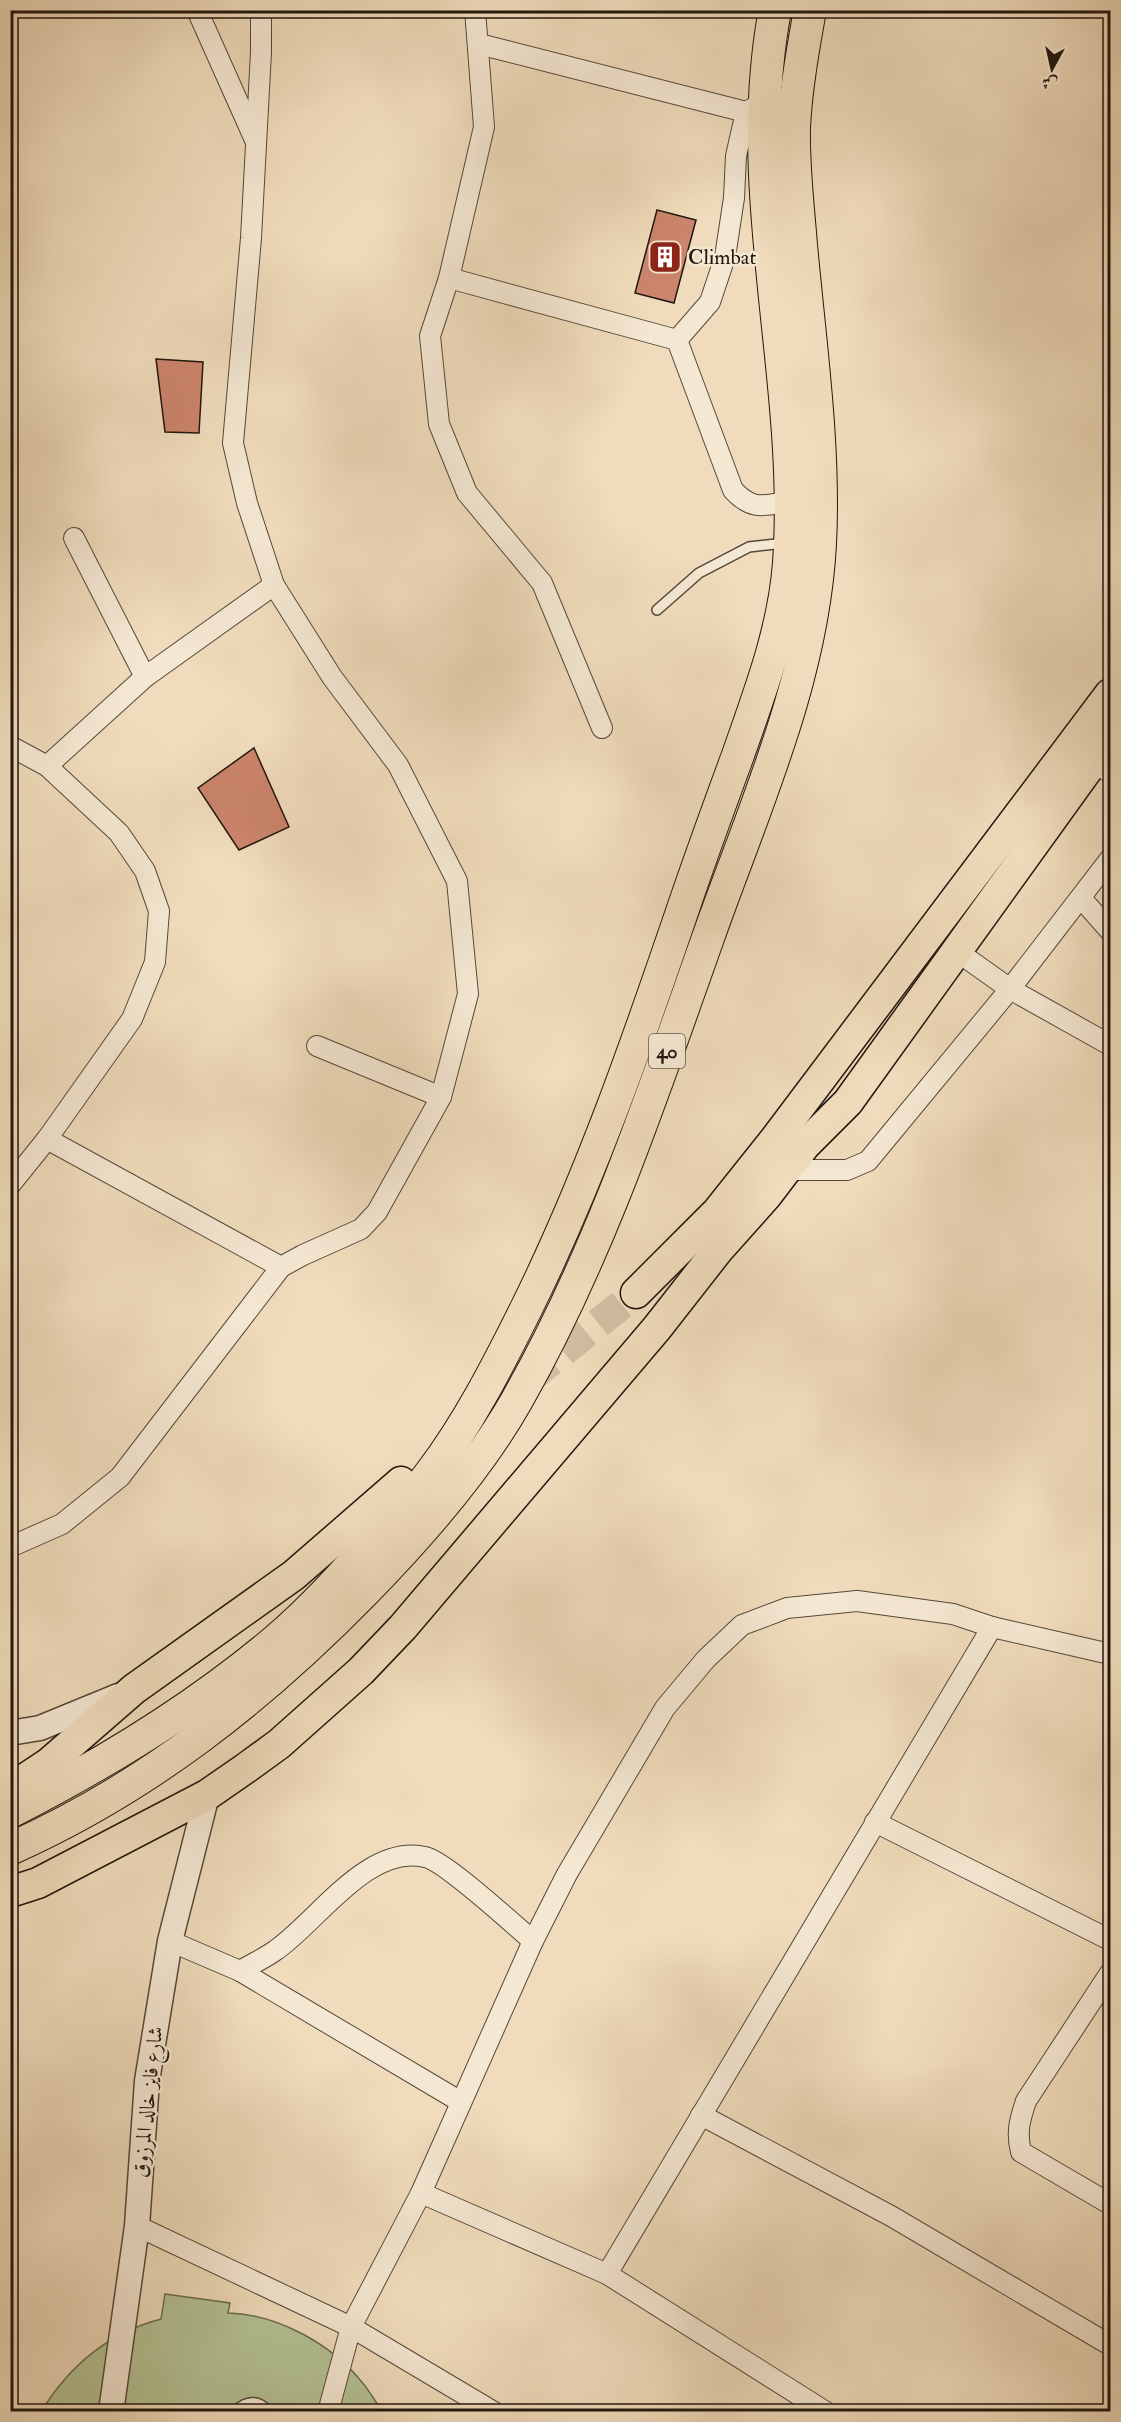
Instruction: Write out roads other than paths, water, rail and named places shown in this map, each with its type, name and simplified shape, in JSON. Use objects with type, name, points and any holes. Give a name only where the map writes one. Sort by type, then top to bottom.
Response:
[{"type":"highway","name":"40","points":[[10,1812],[131,1746],[196,1702],[278,1639],[361,1554],[430,1475],[467,1419],[504,1354],[553,1254],[601,1142],[764,687],[779,626],[788,570],[792,501],[762,146],[755,107],[775,10]]},
{"type":"highway","name":"40","points":[[10,1849],[84,1812],[186,1748],[266,1686],[317,1641],[414,1542],[450,1495],[513,1406],[583,1271],[635,1138],[793,701],[813,610],[820,545],[821,472],[795,164],[798,85],[810,10]]},
{"type":"main road","points":[[636,1293],[717,1212],[757,1162],[1110,694]]},
{"type":"main road","points":[[10,1892],[38,1883],[207,1796],[279,1744],[361,1671],[403,1627],[657,1329],[718,1250],[806,1145],[848,1102],[1104,759]]},
{"type":"main road","points":[[10,1789],[50,1763],[134,1689],[294,1575],[401,1482]]},
{"type":"street","points":[[197,10],[256,143]]},
{"type":"street","points":[[10,1547],[62,1524],[120,1477],[282,1267],[361,1229],[377,1212],[441,1097],[468,994],[457,881],[398,765],[332,677],[274,585],[247,503],[233,443],[256,143],[261,10]]},
{"type":"street","points":[[475,10],[484,127],[449,278],[430,336],[439,424],[467,493],[542,583],[602,728]]},
{"type":"street","points":[[478,44],[755,107],[736,156],[734,198],[725,257],[710,302],[677,340]]},
{"type":"street","points":[[449,278],[677,340]]},
{"type":"street","points":[[677,340],[733,490],[745,503],[758,506],[792,501]]},
{"type":"street","points":[[74,538],[145,677]]},
{"type":"street","points":[[47,766],[145,677],[274,585]]},
{"type":"street","points":[[10,746],[47,766],[119,833],[145,871],[159,911],[155,962],[132,1019],[47,1139],[10,1185]]},
{"type":"street","points":[[787,1170],[847,1170],[868,1161],[1010,989],[1110,859]]},
{"type":"street","points":[[1081,898],[1110,931]]},
{"type":"street","points":[[958,952],[1010,989],[1110,1045]]},
{"type":"street","points":[[317,1046],[441,1097]]},
{"type":"street","points":[[47,1139],[282,1267]]},
{"type":"street","points":[[328,2412],[351,2326],[421,2193],[533,1941],[567,1874],[664,1708],[706,1659],[742,1625],[787,1608],[856,1601],[953,1614],[992,1627],[1110,1654]]},
{"type":"street","points":[[607,2274],[992,1627]]},
{"type":"street","points":[[10,1733],[40,1728],[134,1689]]},
{"type":"street","name":"شارع فايز خالد المرزوق","points":[[111,2412],[137,2226],[142,2116],[170,1941],[207,1796]]},
{"type":"street","points":[[875,1822],[1110,1940]]},
{"type":"street","points":[[240,1971],[276,1950],[342,1891],[376,1865],[401,1857],[426,1857],[447,1870],[533,1941]]},
{"type":"street","points":[[170,1941],[240,1971],[461,2102]]},
{"type":"street","points":[[1110,1973],[1026,2101],[1019,2121],[1017,2137],[1020,2152],[1110,2204]]},
{"type":"street","points":[[700,2115],[891,2216],[1110,2345]]},
{"type":"street","points":[[421,2193],[607,2274],[826,2412]]},
{"type":"street","points":[[137,2226],[351,2326],[494,2412]]},
{"type":"street","points":[[239,2412],[248,2406],[255,2405],[265,2412]]},
{"type":"lane","points":[[657,610],[699,573],[749,547],[790,542]]},
{"type":"tunnel","points":[[458,1436],[636,1293]]},
{"type":"place","name":"Climbat","points":[[665,257]]}]
